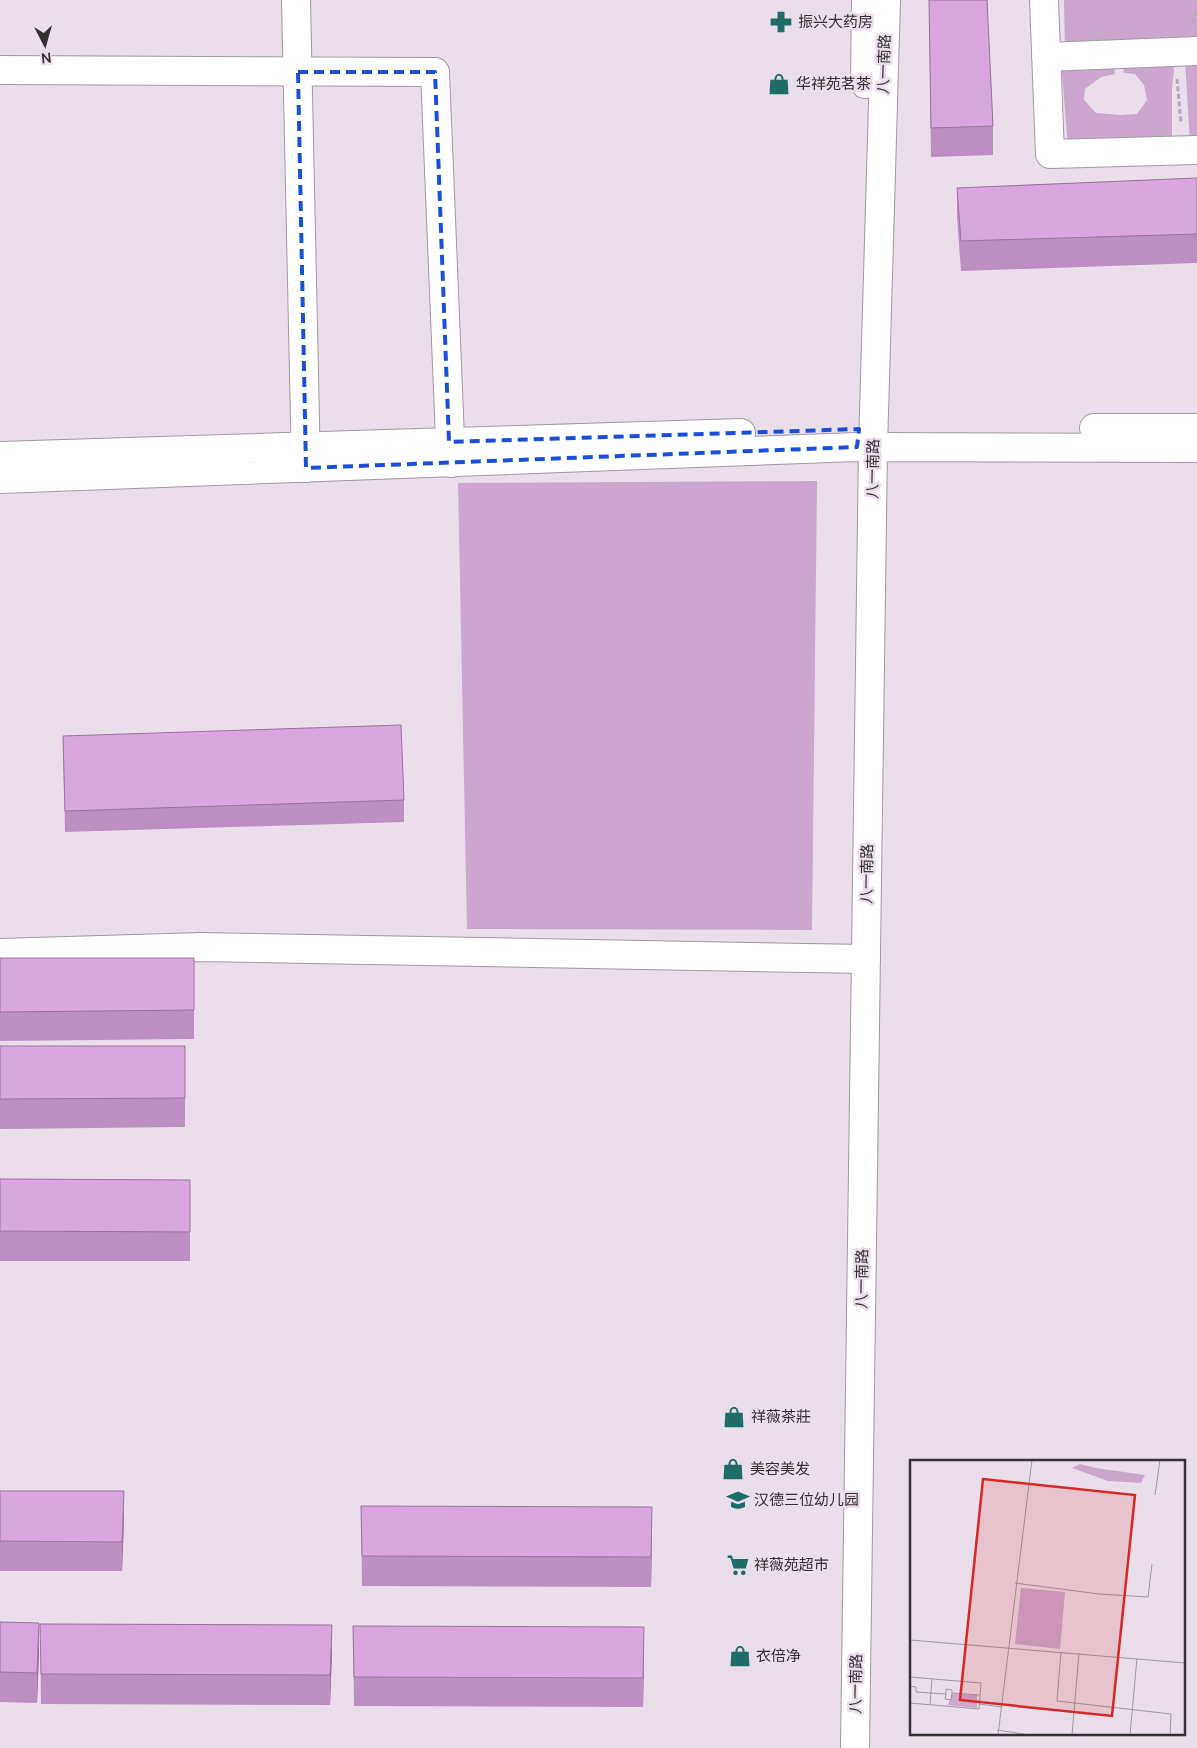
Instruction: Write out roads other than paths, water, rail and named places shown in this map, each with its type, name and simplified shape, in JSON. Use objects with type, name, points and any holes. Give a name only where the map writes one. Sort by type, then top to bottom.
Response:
[{"type":"main road","points":[[296,0],[306,457]]},
{"type":"main road","name":"八一南路","points":[[837,1748],[858,959],[866,438],[866,0]]},
{"type":"main road","name":"八一南路","points":[[866,438],[886,0]]},
{"type":"main road","points":[[1044,0],[1050,154],[1197,150]]},
{"type":"main road","points":[[1046,57],[1197,52]]},
{"type":"main road","points":[[0,70],[435,72],[450,452]]},
{"type":"main road","points":[[0,479],[306,457],[1197,428]]},
{"type":"main road","points":[[866,438],[1197,448]]},
{"type":"main road","points":[[0,456],[306,457]]},
{"type":"main road","points":[[0,953],[200,947],[858,959]]},
{"type":"main road","name":"八一南路","points":[[856,1748],[858,959]]},
{"type":"place","name":"振兴大药房","points":[[781,22]]},
{"type":"place","name":"华祥苑茗茶","points":[[779,84]]},
{"type":"place","name":"祥薇茶莊","points":[[734,1417]]},
{"type":"place","name":"美容美发","points":[[733,1469]]},
{"type":"place","name":"汉德三位幼儿园","points":[[738,1500]]},
{"type":"place","name":"祥薇苑超市","points":[[738,1565]]},
{"type":"place","name":"衣倍净","points":[[740,1656]]}]
